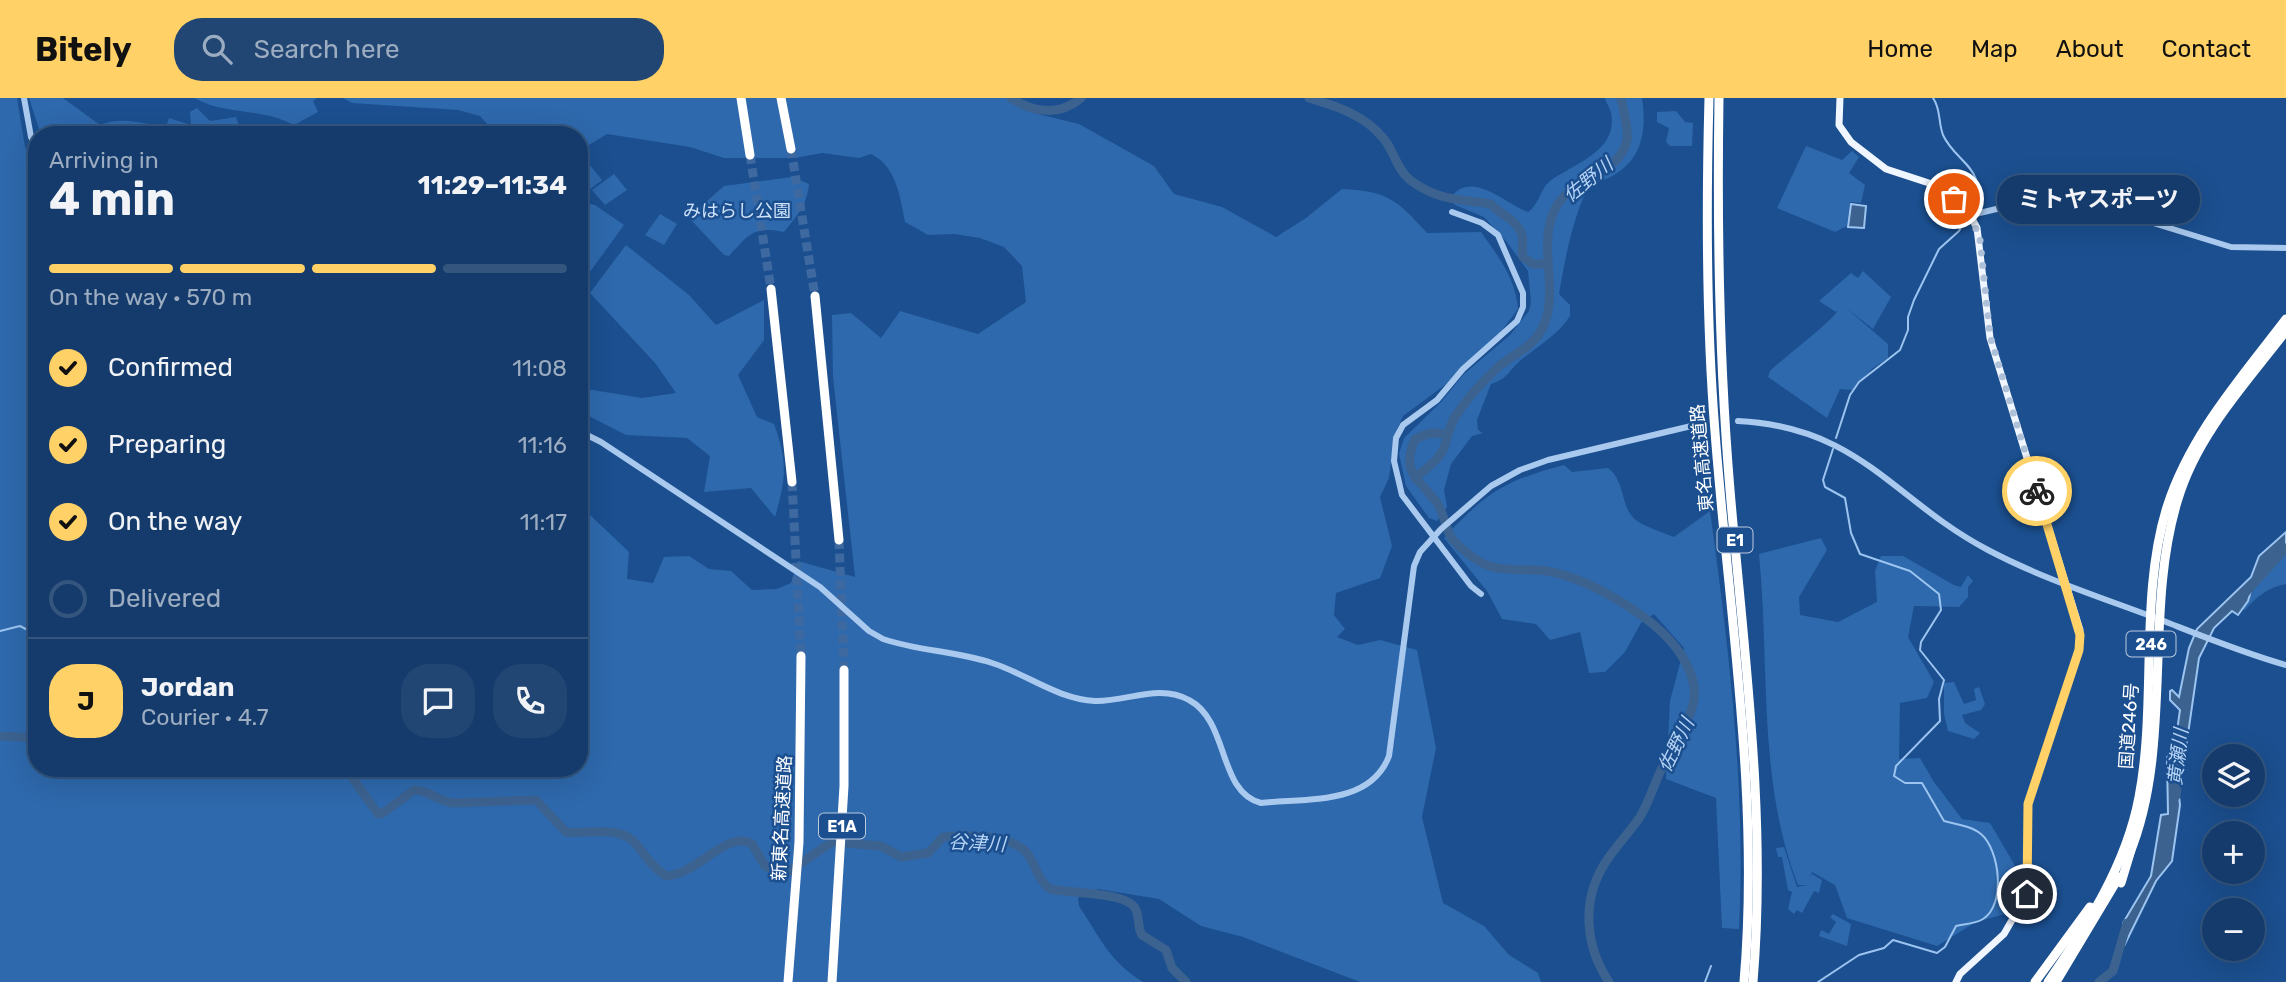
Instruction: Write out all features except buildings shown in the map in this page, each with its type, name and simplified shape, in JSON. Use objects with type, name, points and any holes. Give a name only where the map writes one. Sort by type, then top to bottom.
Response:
[{"type":"highway","points":[[741,98],[750,155]]},
{"type":"highway","points":[[781,98],[791,149]]},
{"type":"highway","name":"東名高速道路","points":[[1709,98],[1707,245],[1712,386],[1749,814],[1750,897],[1744,982]]},
{"type":"highway","name":"東名高速道路","points":[[1720,98],[1718,257],[1724,390],[1758,808],[1759,888],[1753,982]]},
{"type":"highway","points":[[771,289],[792,482]]},
{"type":"highway","points":[[815,296],[839,540]]},
{"type":"highway","name":"国道246号","points":[[2056,982],[2110,897],[2139,827],[2149,773],[2159,540],[2179,474],[2203,430],[2286,319]]},
{"type":"highway","name":"国道246号","points":[[2048,982],[2105,891],[2127,842],[2140,795],[2157,618],[2168,539],[2186,476],[2212,428],[2286,331]]},
{"type":"highway","name":"新東名高速道路","points":[[788,982],[799,842],[801,656]]},
{"type":"highway","name":"E1A","points":[[832,982],[844,786],[844,670]]},
{"type":"highway","points":[[2063,982],[2115,897],[2132,848]]},
{"type":"highway","points":[[2035,982],[2085,912],[2105,891]]},
{"type":"main road","points":[[1840,98],[1839,125],[1852,142],[1886,169],[1941,187],[1971,215],[1980,240],[1990,336],[2079,624],[2080,647],[2028,804],[2027,894],[2004,934],[1961,974],[1956,982]]},
{"type":"street","points":[[24,98],[29,126]]},
{"type":"street","points":[[1971,215],[2005,207],[2124,214],[2231,247],[2286,248]]},
{"type":"street","points":[[1452,212],[1482,223],[1497,235],[1523,293],[1523,307],[1517,321],[1463,369],[1437,400],[1403,425],[1396,438],[1394,461],[1398,488],[1471,586],[1481,594]]},
{"type":"street","points":[[1738,421],[1784,426],[1837,444],[1977,544],[2067,586],[2286,664]]},
{"type":"street","points":[[588,436],[820,587],[869,631],[883,639],[988,662],[1075,699],[1099,701],[1163,693],[1188,699],[1213,722],[1238,789],[1243,796],[1261,803],[1346,794],[1372,783],[1389,756],[1414,566],[1420,552],[1458,514],[1491,486],[1535,464],[1704,423]]},
{"type":"green space","points":[[0,98],[17,98],[25,147],[28,151],[28,777],[588,777],[590,515],[629,552],[627,579],[653,583],[664,557],[689,556],[709,569],[731,571],[752,590],[777,589],[791,583],[798,561],[855,577],[833,377],[832,315],[851,313],[881,338],[900,311],[978,334],[1026,302],[1022,266],[1004,247],[980,238],[954,234],[928,235],[905,222],[896,183],[886,166],[871,154],[859,158],[822,153],[795,158],[724,158],[690,147],[607,134],[588,146],[588,126],[489,126],[480,116],[458,110],[352,103],[343,98],[1007,98],[1034,113],[1079,124],[1154,166],[1174,194],[1222,207],[1276,237],[1306,218],[1342,189],[1370,192],[1391,199],[1408,212],[1427,233],[1481,232],[1510,278],[1518,309],[1494,341],[1445,385],[1403,416],[1395,434],[1389,478],[1380,497],[1392,546],[1380,578],[1336,593],[1334,615],[1345,629],[1337,637],[1358,645],[1380,640],[1417,650],[1436,748],[1422,817],[1443,903],[1484,926],[1509,955],[1538,973],[1541,982],[1360,982],[1243,937],[1201,926],[1159,899],[1098,889],[1078,898],[1079,906],[1114,957],[1143,982],[0,982]]},
{"type":"green space","points":[[29,98],[63,98],[100,125],[130,121],[151,126],[38,126]]},
{"type":"green space","points":[[194,98],[317,98],[313,101],[318,112],[294,125],[281,119],[207,104]]},
{"type":"green space","points":[[1605,98],[1642,98],[1643,129],[1640,143],[1628,164],[1605,180],[1589,185],[1583,198],[1570,238],[1559,294],[1570,305],[1570,316],[1553,335],[1521,360],[1505,377],[1491,384],[1477,420],[1478,430],[1483,433],[1472,436],[1451,464],[1444,490],[1447,507],[1437,521],[1429,518],[1406,486],[1399,454],[1404,438],[1441,402],[1464,374],[1510,335],[1529,311],[1531,302],[1528,271],[1506,241],[1484,217],[1455,205],[1450,199],[1458,190],[1477,187],[1488,190],[1528,212],[1550,181],[1592,155],[1608,137],[1612,126],[1611,113]]},
{"type":"green space","points":[[197,108],[210,121],[236,117],[239,126],[166,126],[169,118],[191,125],[190,112]]},
{"type":"green space","points":[[1676,111],[1685,122],[1693,123],[1692,146],[1670,146],[1666,142],[1669,128],[1657,122],[1657,112]]},
{"type":"green space","points":[[1806,146],[1842,160],[1852,151],[1859,157],[1849,173],[1865,185],[1861,203],[1850,202],[1847,226],[1835,232],[1777,208]]},
{"type":"green space","points":[[588,165],[602,180],[588,191]]},
{"type":"green space","points":[[614,174],[627,190],[605,205],[592,190]]},
{"type":"green space","name":"みはらし公園","points":[[792,177],[809,184],[804,204],[789,226],[784,232],[765,230],[752,234],[729,256],[724,255],[691,220],[691,215],[724,186]]},
{"type":"green space","points":[[588,204],[595,205],[624,225],[588,275]]},
{"type":"green space","points":[[660,214],[677,224],[664,245],[645,235]]},
{"type":"green space","points":[[626,245],[689,295],[716,325],[764,300],[764,340],[738,375],[757,417],[774,424],[782,449],[783,481],[775,517],[751,488],[704,492],[710,456],[687,438],[626,435],[588,416],[588,389],[642,398],[676,393],[655,363],[590,293]]},
{"type":"green space","points":[[1863,271],[1891,297],[1873,329],[1845,307],[1888,344],[1888,358],[1873,368],[1852,390],[1840,389],[1827,418],[1768,377],[1770,371],[1827,322],[1838,310],[1836,312],[1819,301],[1851,273],[1858,278]]},
{"type":"green space","points":[[1564,465],[1572,472],[1608,468],[1618,480],[1632,516],[1646,526],[1674,537],[1710,511],[1724,615],[1738,772],[1741,877],[1739,929],[1722,928],[1716,798],[1666,779],[1670,701],[1684,648],[1654,614],[1641,623],[1625,652],[1605,672],[1589,673],[1580,632],[1550,640],[1536,624],[1502,619],[1487,591],[1444,538],[1472,510],[1498,490],[1527,476]]},
{"type":"green space","points":[[1821,538],[1827,550],[1799,597],[1800,615],[1838,622],[1877,602],[1875,571],[1881,556],[1903,556],[1961,587],[1968,575],[1973,581],[1968,587],[1968,597],[1959,607],[1914,606],[1908,637],[1934,682],[1927,698],[1900,703],[1899,759],[1920,758],[1962,819],[1990,823],[2014,864],[2018,885],[2009,913],[1976,922],[1937,946],[1847,918],[1835,885],[1812,872],[1810,878],[1812,874],[1822,880],[1819,893],[1814,891],[1802,913],[1797,910],[1794,914],[1788,909],[1792,892],[1788,890],[1782,857],[1778,857],[1776,848],[1784,847],[1797,887],[1808,885],[1798,885],[1776,805],[1767,722],[1759,554]]},
{"type":"green space","points":[[2286,547],[2286,584],[2268,590],[2245,610],[2241,609],[2252,594],[2255,578]]},
{"type":"green space","points":[[1954,682],[1964,704],[1976,700],[1974,689],[1979,687],[1985,704],[1981,710],[1962,715],[1965,723],[1980,733],[1974,739],[1948,731],[1944,714],[1944,683]]},
{"type":"green space","points":[[1833,914],[1851,924],[1847,946],[1819,936],[1821,930],[1829,934],[1836,922],[1830,917]]},
{"type":"water","points":[[1851,204],[1866,206],[1864,228],[1848,227]]},
{"type":"water","points":[[2286,532],[2286,545],[2255,578],[2248,601],[2238,615],[2232,611],[2214,628],[2199,658],[2186,748],[2176,771],[2180,805],[2172,861],[2156,881],[2124,946],[2123,923],[2151,876],[2161,815],[2168,814],[2167,758],[2177,731],[2180,710],[2170,700],[2170,691],[2179,697],[2189,648],[2197,629],[2251,577],[2259,556]]},
{"type":"waterway","points":[[1011,98],[1029,107],[1047,110],[1064,108],[1081,98]]},
{"type":"waterway","points":[[1309,98],[1340,108],[1368,124],[1387,144],[1406,176],[1420,187],[1449,198],[1491,204],[1519,229],[1523,238],[1523,257],[1533,264],[1546,264]]},
{"type":"waterway","name":"佐野川","points":[[1415,478],[1440,456],[1453,421],[1474,391],[1540,333],[1550,296],[1550,223],[1555,209],[1571,190],[1605,169],[1622,152],[1627,140],[1627,125],[1621,98]]},
{"type":"waterway","points":[[1933,98],[1943,135],[1975,177],[1976,197],[1970,211]]},
{"type":"waterway","points":[[1836,438],[1850,395],[1859,382],[1900,350],[1908,330],[1908,317],[1914,300],[1939,249],[1959,231],[1967,216]]},
{"type":"waterway","name":"佐野川","points":[[1446,434],[1430,433],[1415,439],[1410,464],[1421,485],[1434,498],[1451,537],[1458,545],[1489,566],[1563,575],[1618,600],[1666,636],[1688,666],[1693,681],[1694,695],[1687,721],[1640,817],[1605,863],[1592,893],[1589,908],[1591,939],[1595,954],[1609,982]]},
{"type":"waterway","points":[[1818,982],[1859,955],[1884,948],[1893,940],[1937,953],[1945,947],[1956,926],[1980,921],[1990,912],[1995,902],[1998,877],[1993,852],[1981,834],[1968,827],[1944,821],[1922,783],[1905,783],[1894,776],[1896,766],[1940,721],[1939,699],[1944,680],[1920,650],[1921,642],[1941,610],[1939,594],[1910,571],[1860,554],[1851,533],[1845,498],[1825,487],[1823,480],[1833,449]]},
{"type":"waterway","name":"黄瀬川","points":[[2245,593],[2286,548]]},
{"type":"waterway","points":[[0,631],[20,626],[28,630]]},
{"type":"waterway","name":"谷津川","points":[[0,736],[28,738]]},
{"type":"waterway","name":"黄瀬川","points":[[2176,796],[2182,750]]},
{"type":"waterway","name":"谷津川","points":[[352,777],[378,814],[414,790],[452,803],[536,800],[566,832],[612,832],[629,838],[666,876],[678,874],[722,847],[742,841],[752,844],[765,866],[785,874],[832,842],[881,846],[901,857],[928,853],[943,837],[977,836],[1002,840],[1023,849],[1050,889],[1109,896],[1129,903],[1137,911],[1142,935],[1166,950],[1172,968],[1186,982]]},
{"type":"waterway","name":"黄瀬川","points":[[2099,982],[2113,971],[2127,923]]},
{"type":"waterway","points":[[1705,982],[1711,966]]},
{"type":"tunnel","points":[[791,149],[815,296]]},
{"type":"tunnel","points":[[750,155],[771,289]]},
{"type":"tunnel","points":[[792,482],[801,656]]},
{"type":"tunnel","points":[[839,540],[844,670]]},
{"type":"way so far","points":[[1954,199],[1968,211],[1977,228],[1990,336],[2037,491]]},
{"type":"place","name":"ミトヤスポーツ","points":[[1954,199]]},
{"type":"route","points":[[2027,894],[2028,804],[2079,650],[2080,635],[2077,615],[2037,491]]}]
